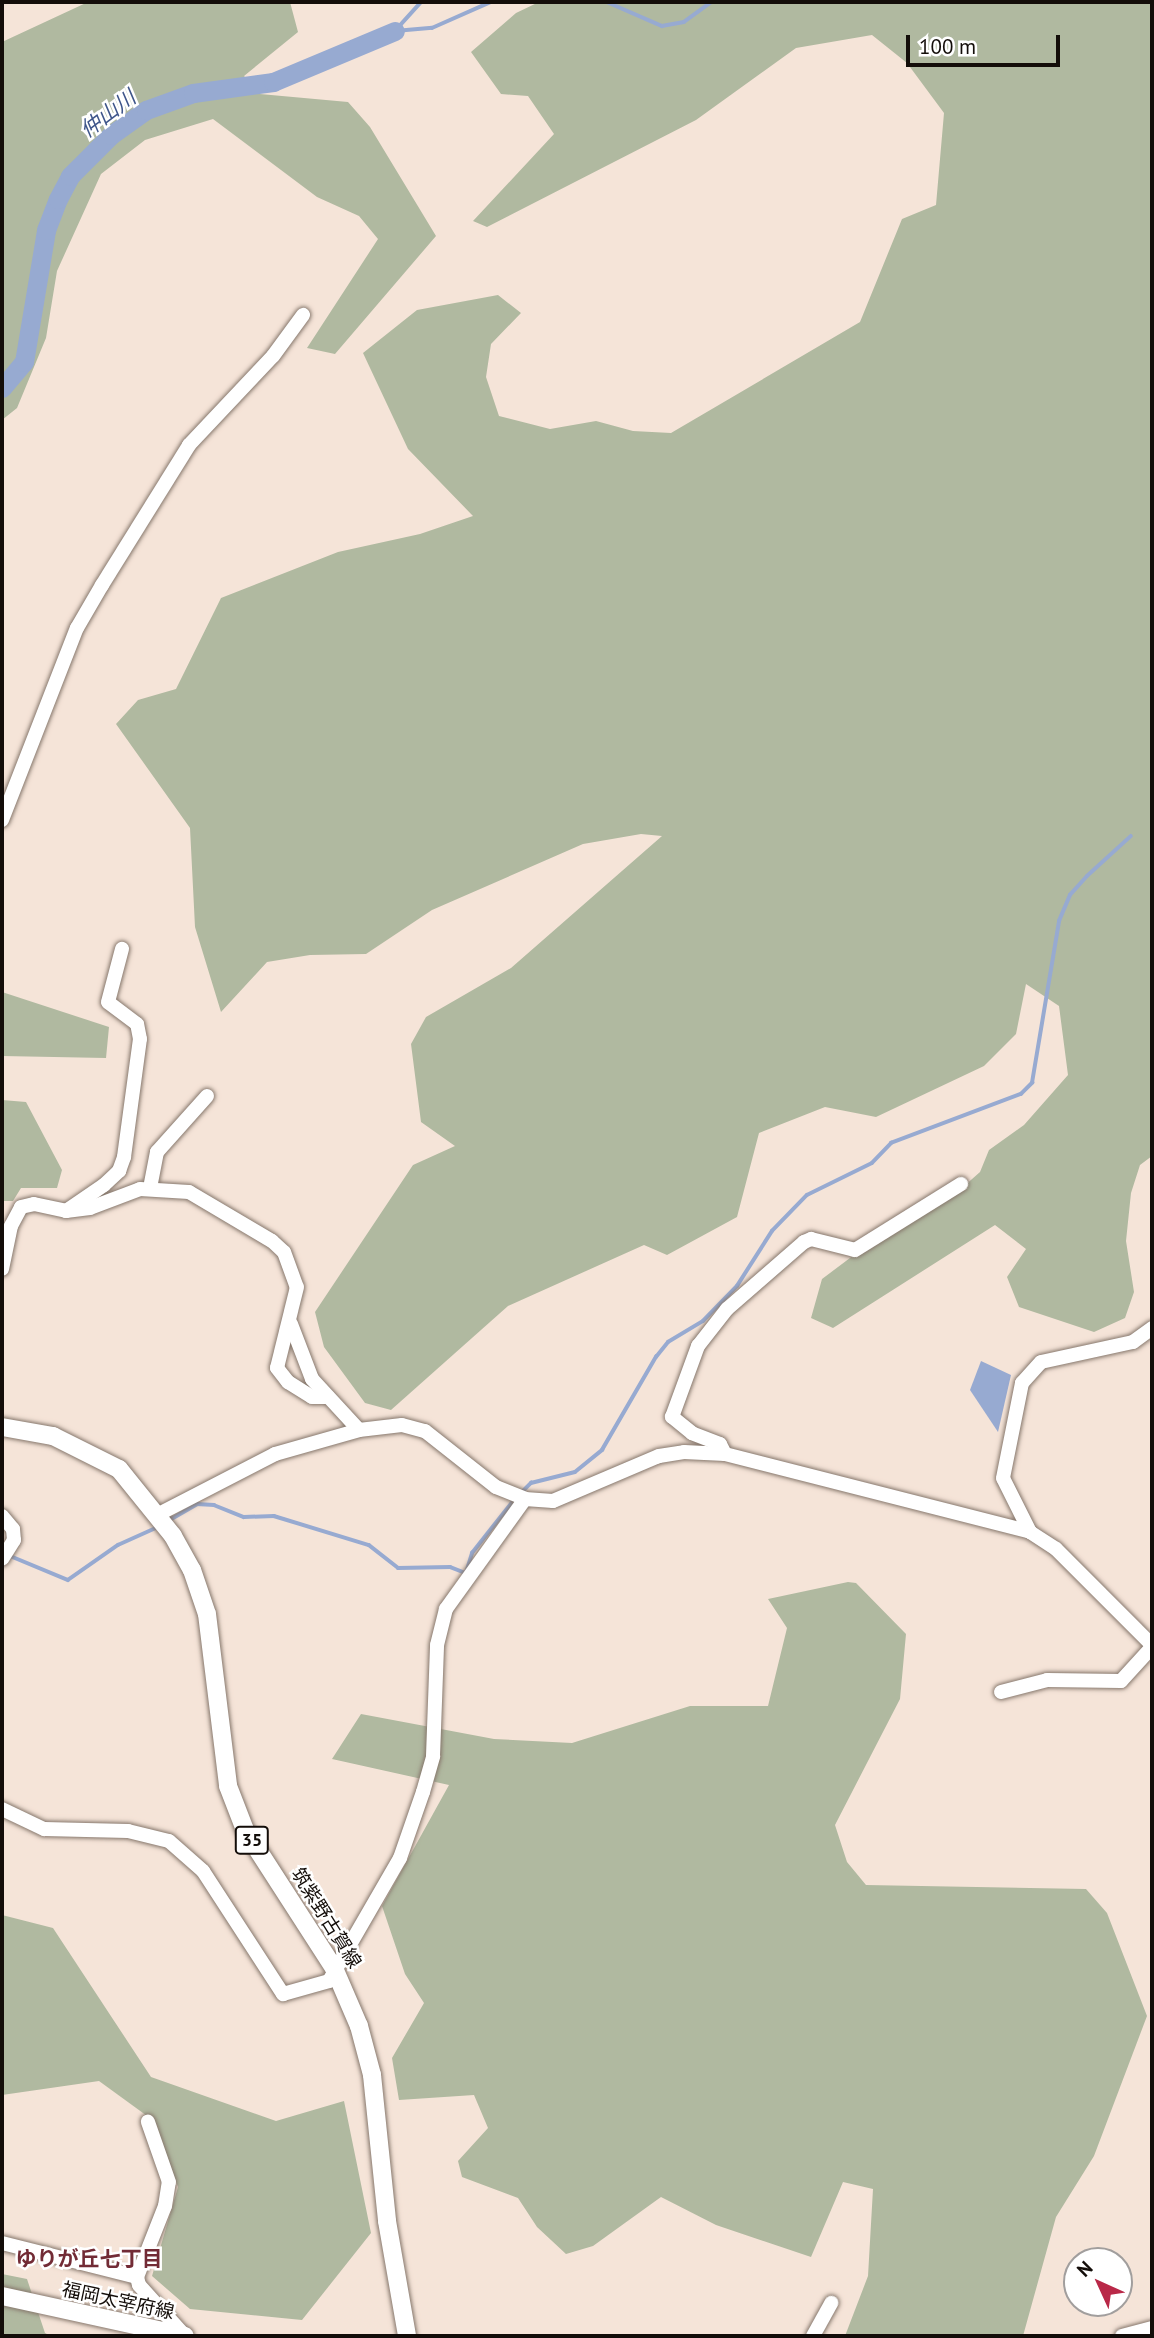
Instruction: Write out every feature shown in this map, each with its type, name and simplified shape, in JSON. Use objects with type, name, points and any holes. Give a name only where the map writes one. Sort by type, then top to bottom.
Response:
[{"type":"main road","name":"筑紫野古賀線","points":[[2,1427],[53,1436],[96,1454],[119,1469],[157,1515],[192,1570],[207,1614],[228,1786],[245,1830],[334,1968],[359,2026],[372,2075],[387,2221],[407,2336]]},
{"type":"main road","name":"福岡太宰府線","points":[[2,2296],[185,2336]]},
{"type":"street","points":[[2,820],[77,628],[102,584],[189,445],[273,356],[303,315]]},
{"type":"street","points":[[66,1211],[104,1185],[119,1171],[124,1157],[140,1039],[136,1024],[108,1002],[122,949]]},
{"type":"street","points":[[150,1188],[157,1152],[207,1096]]},
{"type":"street","points":[[725,1454],[720,1444],[692,1433],[672,1417],[698,1346],[727,1309],[804,1242],[811,1239],[855,1250],[961,1184]]},
{"type":"street","points":[[2,1269],[11,1226],[21,1207],[34,1204],[66,1211],[150,1188],[189,1192],[272,1241],[284,1252],[295,1277],[291,1324],[300,1357],[328,1397],[359,1430]]},
{"type":"street","points":[[291,1324],[277,1353],[277,1368],[288,1382],[312,1397],[328,1397]]},
{"type":"street","points":[[1030,1532],[1003,1478],[1022,1382],[1041,1362],[1133,1342],[1152,1328]]},
{"type":"street","points":[[157,1515],[275,1454],[359,1430],[402,1425],[425,1431],[496,1487],[525,1499],[553,1501],[659,1456],[684,1452],[725,1454],[1030,1532],[1056,1549],[1152,1646],[1121,1681],[1047,1680],[1001,1692]]},
{"type":"street","points":[[2,1809],[44,1829],[128,1831],[169,1841],[202,1871],[283,1994],[329,1980],[400,1858],[423,1791],[433,1756],[437,1645],[446,1609],[525,1499]]},
{"type":"street","points":[[2,1516],[13,1529],[14,1540],[2,1559]]},
{"type":"street","points":[[148,2122],[169,2182],[165,2206],[137,2277],[139,2285],[185,2336]]},
{"type":"street","points":[[2,2243],[137,2277]]},
{"type":"street","points":[[813,2336],[831,2303]]},
{"type":"street","points":[[1122,2336],[1152,2328]]},
{"type":"green space","points":[[88,2],[290,2],[298,32],[244,76],[260,94],[348,102],[370,127],[436,236],[335,354],[307,348],[378,239],[359,216],[317,197],[213,119],[145,140],[101,174],[57,271],[46,338],[17,408],[2,420],[2,42]]},
{"type":"green space","points":[[539,2],[1152,2],[1152,1156],[1140,1165],[1131,1193],[1126,1241],[1134,1292],[1125,1318],[1094,1332],[1019,1307],[1007,1277],[1026,1249],[995,1225],[833,1328],[811,1318],[822,1279],[866,1246],[954,1195],[980,1172],[989,1150],[1024,1125],[1068,1075],[1059,1006],[1026,984],[1016,1034],[984,1066],[876,1117],[825,1107],[759,1133],[737,1217],[667,1255],[644,1245],[508,1306],[391,1410],[365,1403],[324,1347],[315,1312],[413,1165],[455,1146],[421,1122],[411,1044],[426,1017],[511,968],[662,836],[641,834],[583,844],[432,910],[366,954],[310,955],[267,962],[221,1012],[195,927],[190,828],[116,724],[138,700],[176,689],[221,598],[338,552],[420,534],[473,516],[408,449],[363,353],[417,310],[498,295],[521,313],[491,344],[486,377],[499,416],[550,429],[596,421],[633,431],[671,433],[860,322],[902,219],[936,205],[944,113],[907,63],[872,35],[796,48],[696,120],[487,227],[473,221],[554,134],[528,96],[501,94],[471,52],[516,13]]},
{"type":"green space","points":[[2,992],[109,1027],[106,1058],[2,1056]]},
{"type":"green space","points":[[2,1100],[26,1102],[62,1170],[57,1188],[21,1188],[13,1201],[2,1201]]},
{"type":"green space","points":[[848,1582],[856,1583],[906,1634],[900,1699],[835,1825],[847,1862],[866,1885],[1086,1889],[1107,1913],[1147,2016],[1094,2156],[1056,2217],[1023,2336],[845,2336],[868,2276],[873,2189],[843,2182],[811,2257],[716,2225],[661,2197],[593,2246],[566,2254],[537,2227],[518,2198],[462,2177],[458,2161],[488,2128],[474,2095],[399,2100],[392,2058],[424,2003],[405,1974],[382,1906],[449,1785],[332,1759],[361,1714],[494,1739],[572,1743],[690,1706],[768,1706],[787,1628],[768,1599]]},
{"type":"green space","points":[[2,1915],[53,1928],[151,2077],[276,2121],[344,2101],[371,2233],[302,2320],[190,2309],[152,2276],[178,2187],[154,2121],[99,2081],[2,2095]]},
{"type":"green space","points":[[2,2274],[27,2279],[45,2333],[51,2336],[2,2336]]},
{"type":"water","points":[[981,1361],[1011,1375],[998,1432],[970,1390]]},
{"type":"waterway","points":[[395,31],[421,2]]},
{"type":"waterway","points":[[395,31],[432,28],[491,2]]},
{"type":"waterway","points":[[607,2],[662,26],[684,22],[712,2]]},
{"type":"waterway","name":"仲山川","points":[[2,388],[24,362],[46,230],[58,199],[70,176],[111,135],[146,110],[193,93],[273,82],[395,31]]},
{"type":"waterway","points":[[522,1492],[531,1483],[575,1472],[602,1450],[656,1357],[668,1342],[703,1321],[737,1286],[772,1231],[807,1195],[872,1163],[891,1143],[1021,1094],[1032,1083],[1059,921],[1070,895],[1131,836]]},
{"type":"waterway","points":[[168,1521],[197,1504],[214,1505],[244,1517],[274,1516],[369,1545],[398,1568],[450,1567],[466,1573],[472,1553],[514,1500]]},
{"type":"waterway","points":[[8,1555],[68,1580],[118,1545],[158,1527]]},
{"type":"district","name":"ゆりが丘七丁目","points":[[89,2259]]}]
